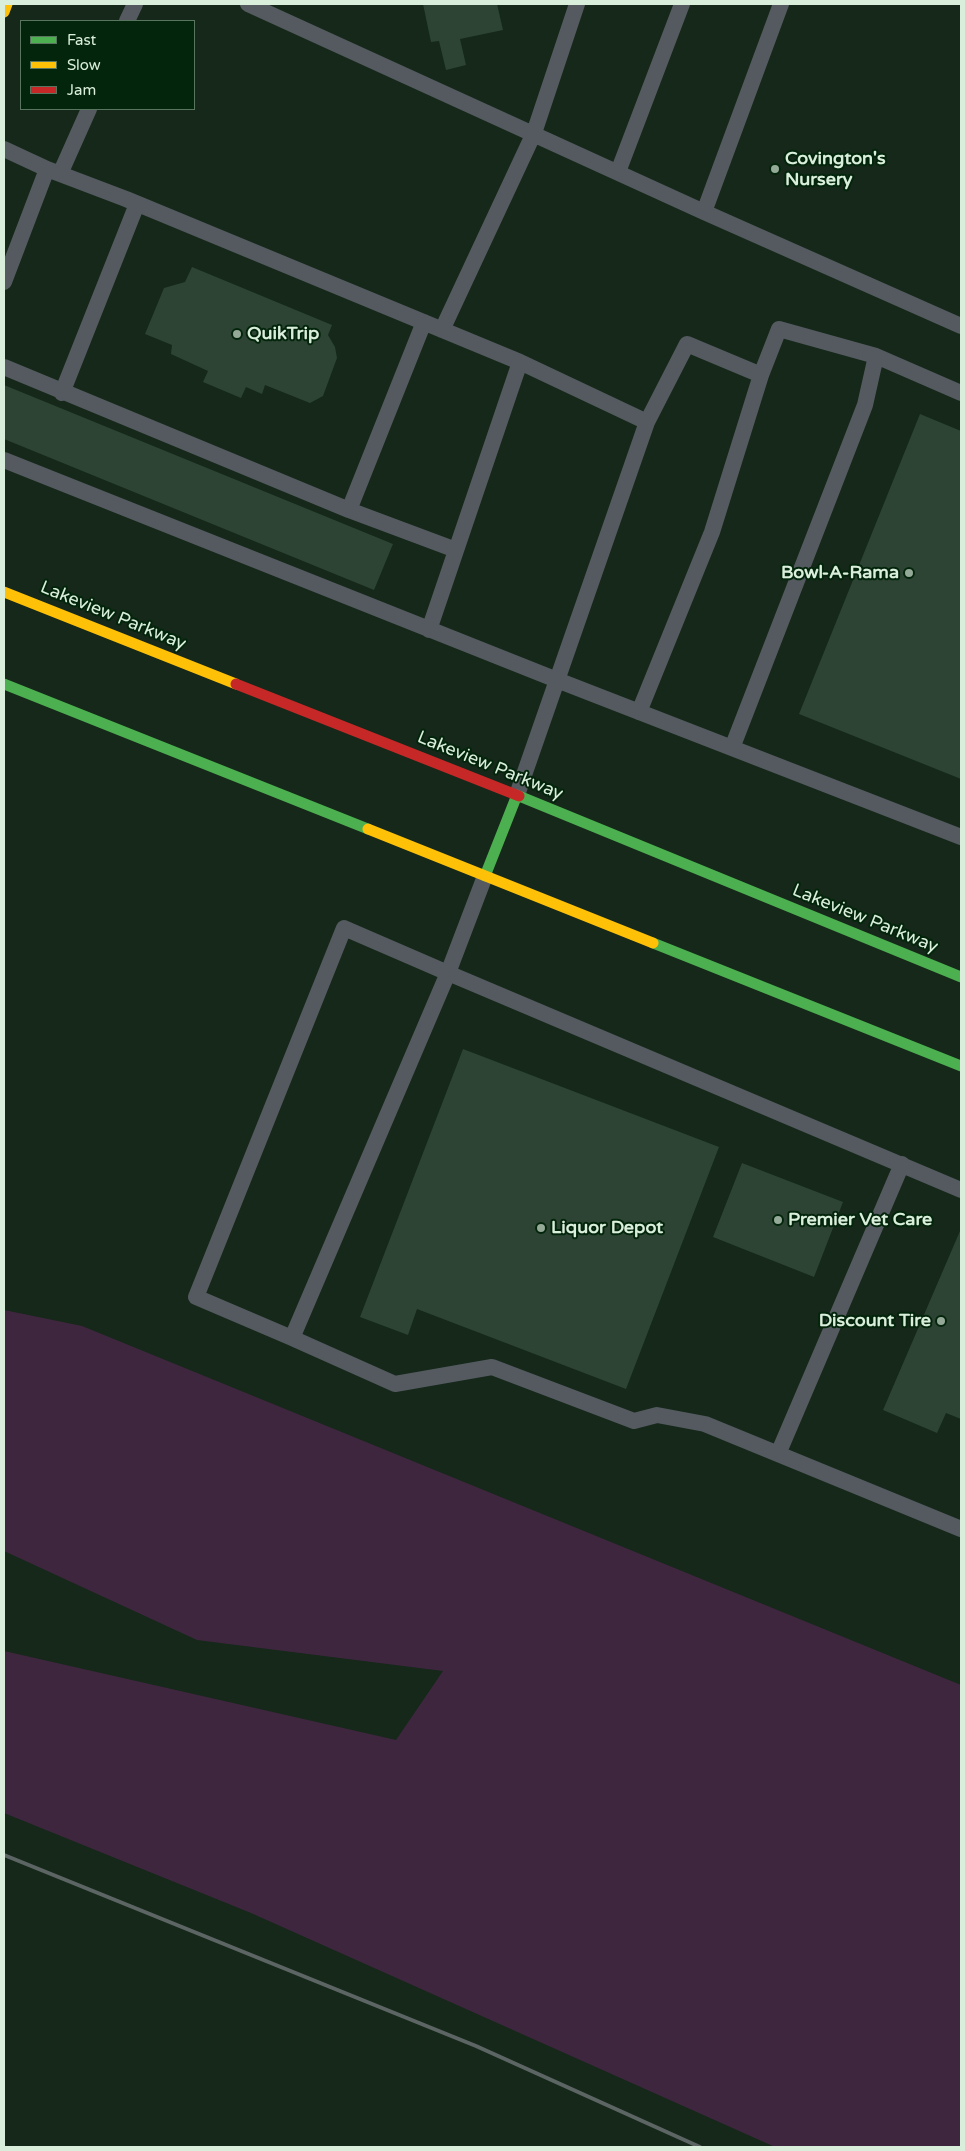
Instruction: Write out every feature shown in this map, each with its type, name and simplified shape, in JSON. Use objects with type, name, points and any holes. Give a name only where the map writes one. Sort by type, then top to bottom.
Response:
[{"type":"main road","points":[[4,12],[7,4]]},
{"type":"main road","name":"Lakeview Parkway","points":[[4,592],[517,796],[961,977]]},
{"type":"main road","points":[[4,684],[961,1066]]},
{"type":"main road","points":[[485,876],[517,796]]},
{"type":"lane","points":[[127,20],[135,4]]},
{"type":"lane","points":[[248,4],[704,212],[961,326]]},
{"type":"lane","points":[[442,330],[534,133],[577,4]]},
{"type":"lane","points":[[618,172],[682,4]]},
{"type":"lane","points":[[704,212],[781,4]]},
{"type":"lane","points":[[4,282],[53,171],[87,110]]},
{"type":"lane","points":[[4,149],[53,171],[520,362],[647,422]]},
{"type":"lane","points":[[62,392],[137,204]]},
{"type":"lane","points":[[349,510],[424,322]]},
{"type":"lane","points":[[639,712],[712,532],[761,375],[778,329],[876,356],[961,392]]},
{"type":"lane","points":[[517,796],[647,422],[688,344],[761,375]]},
{"type":"lane","points":[[732,748],[865,405],[876,356]]},
{"type":"lane","points":[[429,630],[520,362]]},
{"type":"lane","points":[[4,367],[349,510],[456,550]]},
{"type":"lane","points":[[4,460],[429,630],[961,838]]},
{"type":"lane","points":[[292,1338],[448,973],[485,876]]},
{"type":"lane","points":[[961,1190],[344,928],[196,1297],[395,1384],[492,1367],[634,1421],[658,1415],[705,1424],[961,1529]]},
{"type":"lane","points":[[778,1454],[902,1164]]},
{"type":"shaded area","points":[[4,1310],[82,1326],[961,1685],[961,2147],[775,2147],[251,1913],[4,1813],[4,1651],[396,1740],[443,1671],[197,1640],[4,1551]]},
{"type":"building","points":[[423,4],[497,4],[503,30],[460,39],[466,65],[446,70],[439,41],[431,42]]},
{"type":"building","name":"QuikTrip","points":[[192,267],[332,325],[328,335],[335,347],[337,358],[323,396],[310,403],[265,385],[262,394],[246,387],[241,398],[203,382],[208,371],[171,354],[172,345],[145,334],[164,288],[185,282]]},
{"type":"building","points":[[4,385],[393,544],[374,590],[4,439]]},
{"type":"building","name":"Bowl-A-Rama","points":[[920,414],[961,431],[961,779],[799,714]]},
{"type":"building","name":"Liquor Depot","points":[[463,1049],[719,1147],[626,1389],[417,1309],[408,1335],[360,1317]]},
{"type":"building","name":"Premier Vet Care","points":[[742,1163],[843,1202],[814,1277],[713,1237]]},
{"type":"building","name":"Discount Tire","points":[[960,1231],[961,1419],[946,1413],[937,1433],[883,1410]]},
{"type":"railway","points":[[4,1855],[476,2046],[700,2147]]},
{"type":"traffic: fast","points":[[4,684],[368,829]]},
{"type":"traffic: fast","points":[[485,876],[517,795]]},
{"type":"traffic: fast","points":[[519,796],[961,977]]},
{"type":"traffic: fast","points":[[653,943],[961,1066]]},
{"type":"traffic: slow","points":[[4,12],[7,4]]},
{"type":"traffic: slow","points":[[4,592],[236,684]]},
{"type":"traffic: slow","points":[[368,829],[653,943]]},
{"type":"traffic: jam","points":[[236,684],[519,796]]},
{"type":"place","name":"Covington's Nursery","points":[[775,169]]},
{"type":"place","name":"QuikTrip","points":[[237,334]]},
{"type":"place","name":"Bowl-A-Rama","points":[[909,573]]},
{"type":"place","name":"Premier Vet Care","points":[[778,1220]]},
{"type":"place","name":"Liquor Depot","points":[[541,1228]]},
{"type":"place","name":"Discount Tire","points":[[941,1321]]}]
